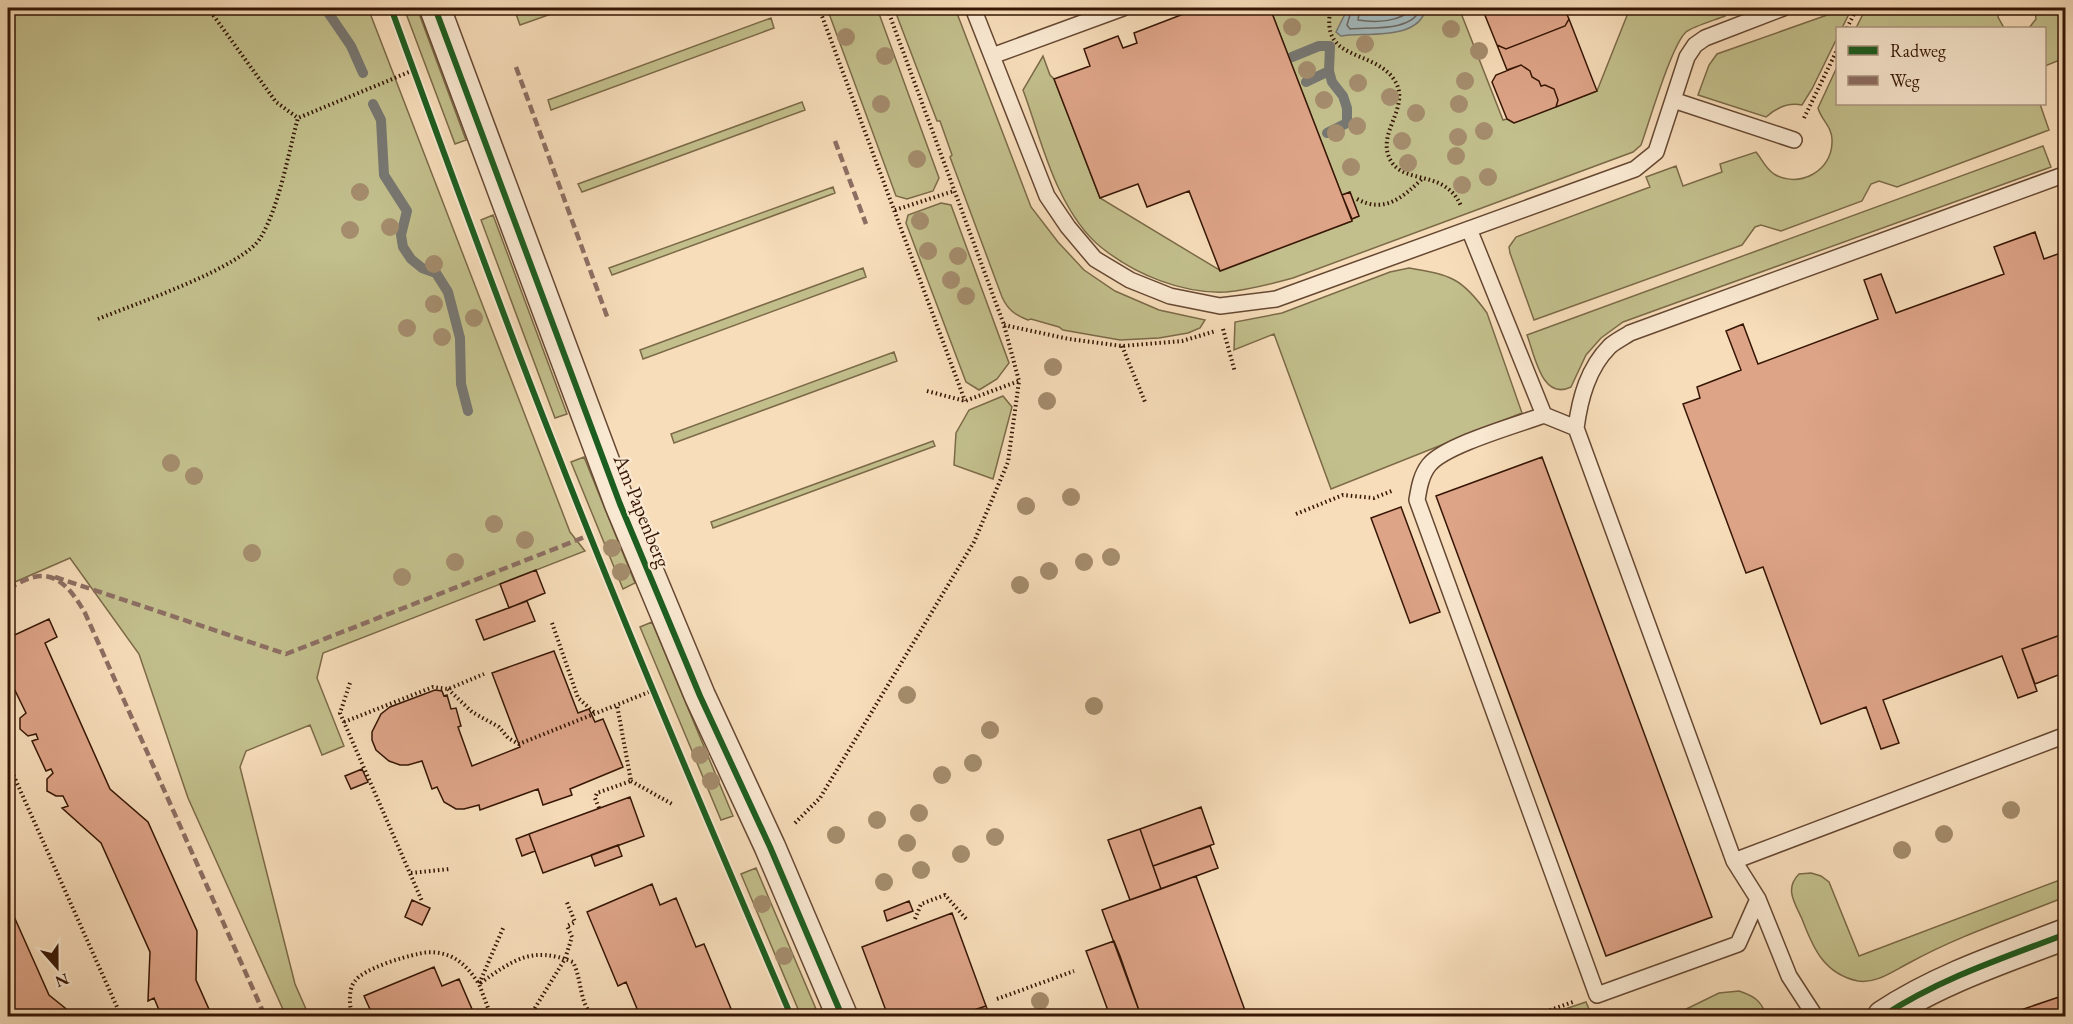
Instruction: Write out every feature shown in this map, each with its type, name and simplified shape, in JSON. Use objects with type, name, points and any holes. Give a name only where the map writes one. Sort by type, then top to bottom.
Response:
[{"type":"street","name":"Am Papenberg","points":[[435,8],[620,504],[700,696],[770,847],[842,1017]]},
{"type":"street","points":[[1883,1017],[1901,1005],[1974,969],[2066,934]]},
{"type":"lane","points":[[973,8],[1047,196],[1068,227],[1095,259],[1130,280],[1170,296],[1220,306],[1276,299],[1635,169],[1656,152],[1687,57],[1695,45],[1721,30],[1783,8]]},
{"type":"lane","points":[[992,56],[1123,8]]},
{"type":"lane","points":[[1673,100],[1794,140]]},
{"type":"lane","points":[[1815,1017],[1789,976],[1758,899],[1734,861],[1576,428],[1580,397],[1593,369],[1611,346],[1630,333],[2066,174]]},
{"type":"lane","points":[[1469,229],[1544,415]]},
{"type":"lane","points":[[1576,428],[1544,415],[1444,451],[1429,465],[1420,480],[1417,500],[1597,995],[1738,944],[1758,899]]},
{"type":"lane","points":[[1734,861],[2066,735]]},
{"type":"path","points":[[8,17],[31,8]]},
{"type":"path","points":[[208,8],[276,102],[298,118]]},
{"type":"path","points":[[819,8],[966,401]]},
{"type":"path","points":[[770,847],[820,798],[974,542],[1008,462],[1019,381],[1004,325],[887,8]]},
{"type":"path","points":[[1331,8],[1328,27],[1333,40],[1344,49],[1386,71],[1399,87],[1401,97],[1388,136],[1387,149],[1390,160],[1398,169],[1440,183],[1457,197],[1469,229]]},
{"type":"path","points":[[1848,27],[1857,8]]},
{"type":"path","points":[[1794,140],[1836,52]]},
{"type":"path","points":[[298,118],[414,71],[410,60]]},
{"type":"path","points":[[98,319],[217,270],[250,250],[260,238],[270,217],[298,118]]},
{"type":"path","points":[[1357,199],[1366,204],[1382,205],[1403,196],[1424,177]]},
{"type":"path","points":[[895,210],[954,191]]},
{"type":"path","points":[[1004,325],[1069,339],[1122,346],[1182,341],[1223,329],[1235,372]]},
{"type":"path","points":[[1122,346],[1145,402]]},
{"type":"path","points":[[927,391],[966,401],[1019,381]]},
{"type":"path","points":[[1296,514],[1343,495],[1374,498],[1420,480]]},
{"type":"path","points":[[552,623],[578,698],[596,714]]},
{"type":"path","points":[[344,722],[433,687],[448,689],[484,674]]},
{"type":"path","points":[[650,679],[659,701]]},
{"type":"path","points":[[350,683],[340,713],[422,902]]},
{"type":"path","points":[[448,689],[472,712],[499,727],[508,738],[519,744],[654,690]]},
{"type":"path","points":[[617,705],[631,781]]},
{"type":"path","points":[[8,763],[121,1017]]},
{"type":"path","points":[[599,808],[595,798],[597,793],[631,781],[672,804]]},
{"type":"path","points":[[411,873],[450,869]]},
{"type":"path","points":[[915,919],[921,904],[945,895],[967,920]]},
{"type":"path","points":[[530,1017],[565,958],[572,937],[567,926],[575,922],[566,900]]},
{"type":"path","points":[[479,984],[504,926]]},
{"type":"path","points":[[353,1017],[351,996],[354,982],[363,973],[418,953],[433,952],[453,958],[471,971],[479,984],[491,1017]]},
{"type":"path","points":[[479,984],[509,963],[525,956],[550,955],[565,958],[573,962],[577,970],[587,1010],[594,1017]]},
{"type":"path","points":[[997,999],[1074,971]]},
{"type":"path","points":[[1533,1017],[1597,995]]},
{"type":"shaded area","points":[[8,8],[368,8],[570,532],[585,551],[323,653],[317,678],[344,746],[322,755],[310,725],[246,751],[240,767],[295,984],[309,1016],[286,1016],[188,798],[139,654],[70,558],[8,585]]},
{"type":"shaded area","points":[[404,8],[417,8],[466,140],[455,144]]},
{"type":"shaded area","points":[[534,8],[568,8],[520,25],[516,14]]},
{"type":"shaded area","points":[[827,8],[877,8],[939,178],[933,191],[907,199],[896,196]]},
{"type":"shaded area","points":[[894,8],[955,8],[1031,207],[1058,242],[1084,270],[1115,291],[1159,310],[1205,320],[1200,328],[1188,333],[1159,338],[1120,340],[1063,330],[1028,320],[1009,309],[1002,297],[950,157],[952,155],[940,121],[937,121]]},
{"type":"shaded area","points":[[1270,8],[1459,8],[1503,120],[1507,119],[1514,123],[1597,91],[1630,8],[1722,8],[1725,16],[1699,25],[1686,32],[1680,40],[1667,68],[1641,145],[1633,152],[1293,278],[1268,285],[1226,292],[1193,290],[1161,281],[1130,267],[1115,258],[1089,236],[1072,213],[1049,165],[1023,90],[1043,56],[1100,198],[1221,271],[1352,221],[1359,216],[1350,192],[1342,195]]},
{"type":"shaded area","points":[[1852,8],[1842,27],[1836,27],[1836,40],[1802,105],[1782,106],[1766,117],[1698,95],[1709,65],[1717,54]]},
{"type":"shaded area","points":[[1866,8],[1999,8],[1998,17],[2003,27],[1856,27]]},
{"type":"shaded area","points":[[2035,8],[2065,8],[2065,58],[2046,66],[2046,27],[2030,27],[2036,19]]},
{"type":"shaded area","points":[[771,18],[774,28],[551,110],[548,100]]},
{"type":"shaded area","points":[[1836,69],[1836,105],[2040,105],[2049,130],[1897,187],[1879,181],[1871,184],[1862,201],[1781,231],[1761,225],[1755,227],[1742,245],[1534,320],[1510,253],[1509,247],[1516,237],[1650,187],[1646,177],[1676,166],[1683,186],[1722,172],[1720,164],[1756,152],[1774,174],[1784,178],[1803,178],[1820,169],[1831,152],[1831,132],[1818,108]]},
{"type":"shaded area","points":[[802,102],[805,110],[582,192],[578,184]]},
{"type":"shaded area","points":[[2043,146],[2051,167],[1623,322],[1601,338],[1586,355],[1571,387],[1561,390],[1553,388],[1541,374],[1527,335]]},
{"type":"shaded area","points":[[833,187],[835,193],[612,275],[609,268]]},
{"type":"shaded area","points":[[941,203],[951,205],[1009,363],[997,379],[979,390],[966,382],[906,223],[908,215]]},
{"type":"shaded area","points":[[493,215],[567,414],[555,418],[481,220]]},
{"type":"shaded area","points":[[863,268],[866,277],[643,359],[640,350]]},
{"type":"shaded area","points":[[1409,268],[1446,276],[1462,285],[1478,301],[1487,313],[1522,413],[1331,489],[1274,334],[1234,350],[1235,322],[1282,313],[1390,272]]},
{"type":"shaded area","points":[[894,352],[897,361],[674,443],[671,434]]},
{"type":"shaded area","points":[[1003,396],[1012,407],[993,479],[954,465],[956,433],[969,410]]},
{"type":"shaded area","points":[[933,441],[935,446],[713,528],[711,522]]},
{"type":"shaded area","points":[[584,457],[635,583],[623,589],[571,462]]},
{"type":"shaded area","points":[[652,622],[733,816],[721,820],[640,627]]},
{"type":"shaded area","points":[[756,868],[819,1016],[801,1016],[741,874]]},
{"type":"shaded area","points":[[1811,873],[1829,882],[1859,956],[2065,878],[2065,897],[1947,944],[1878,979],[1858,981],[1836,972],[1821,958],[1794,902],[1792,885],[1799,874]]},
{"type":"shaded area","points":[[1739,991],[1757,1000],[1766,1016],[1672,1016],[1719,993]]},
{"type":"shaded area","points":[[1586,1002],[1592,1016],[1544,1016]]},
{"type":"water","points":[[1348,8],[1426,8],[1421,19],[1413,26],[1403,30],[1391,33],[1341,36],[1336,32]]},
{"type":"building","points":[[1199,8],[1270,8],[1352,221],[1220,271],[1189,191],[1147,207],[1138,184],[1100,198],[1054,79],[1090,66],[1084,49],[1118,36],[1123,48],[1137,43],[1134,33]]},
{"type":"building","points":[[1482,8],[1564,8],[1569,19],[1565,26],[1506,49],[1497,45]]},
{"type":"building","points":[[1569,19],[1597,91],[1556,107],[1558,100],[1554,89],[1545,85],[1541,86],[1539,81],[1532,77],[1530,71],[1521,65],[1507,70],[1497,45],[1506,49],[1565,26]]},
{"type":"building","points":[[1521,65],[1530,71],[1532,77],[1539,81],[1541,86],[1545,85],[1554,89],[1558,100],[1556,107],[1514,123],[1507,119],[1492,82],[1496,75]]},
{"type":"building","points":[[1350,192],[1359,216],[1352,219],[1342,195]]},
{"type":"building","points":[[2035,232],[2044,259],[2066,251],[2066,633],[2022,649],[2037,691],[2018,698],[2002,656],[1883,700],[1899,743],[1881,749],[1866,707],[1821,724],[1763,567],[1746,573],[1683,404],[1700,398],[1697,387],[1741,370],[1726,331],[1743,324],[1758,364],[1878,319],[1864,280],[1881,274],[1896,313],[2004,274],[1994,247]]},
{"type":"building","points":[[1542,457],[1712,917],[1606,956],[1436,496]]},
{"type":"building","points":[[1401,507],[1440,612],[1410,623],[1371,518]]},
{"type":"building","points":[[536,570],[545,593],[509,608],[500,584]]},
{"type":"building","points":[[527,601],[535,621],[484,640],[476,620]]},
{"type":"building","points":[[49,619],[57,637],[45,643],[110,789],[148,822],[197,931],[196,980],[212,1016],[153,1016],[159,1010],[154,998],[148,1001],[150,952],[101,843],[62,808],[68,806],[63,796],[56,796],[47,791],[47,779],[53,773],[51,769],[46,771],[32,741],[38,739],[36,734],[28,736],[20,729],[20,718],[26,713],[8,676],[8,638]]},
{"type":"building","points":[[2066,633],[2066,672],[2035,684],[2022,649]]},
{"type":"building","points":[[554,651],[578,713],[589,709],[595,722],[603,719],[623,767],[570,789],[572,795],[543,805],[538,789],[480,810],[479,805],[456,809],[444,802],[437,787],[432,789],[422,761],[400,765],[389,761],[376,750],[372,732],[381,714],[390,707],[435,690],[442,691],[444,696],[447,695],[451,709],[456,708],[461,726],[458,727],[472,766],[520,747],[492,673]]},
{"type":"building","points":[[362,769],[368,782],[351,789],[345,776]]},
{"type":"building","points":[[630,797],[644,836],[543,873],[529,834]]},
{"type":"building","points":[[1201,807],[1214,844],[1153,866],[1140,829]]},
{"type":"building","points":[[1140,829],[1161,889],[1130,900],[1108,840]]},
{"type":"building","points":[[529,834],[535,851],[522,856],[516,839]]},
{"type":"building","points":[[618,845],[622,856],[595,866],[591,855]]},
{"type":"building","points":[[1210,846],[1218,868],[1161,889],[1153,866]]},
{"type":"building","points":[[1196,876],[1247,1016],[1141,1016],[1102,910]]},
{"type":"building","points":[[652,884],[660,905],[676,898],[696,947],[704,944],[734,1016],[640,1016],[626,982],[618,986],[587,912]]},
{"type":"building","points":[[412,900],[430,908],[422,925],[405,917]]},
{"type":"building","points":[[909,901],[913,911],[887,921],[884,911]]},
{"type":"building","points":[[8,903],[49,995],[75,1016],[8,1016]]},
{"type":"building","points":[[952,913],[986,1006],[965,1013],[966,1016],[888,1016],[862,947]]},
{"type":"building","points":[[1114,941],[1141,1016],[1110,1016],[1086,951]]},
{"type":"building","points":[[434,967],[442,986],[459,979],[475,1016],[373,1016],[364,996]]},
{"type":"building","points":[[2059,997],[2066,1016],[2003,1016]]},
{"type":"building","points":[[986,1006],[990,1016],[966,1016],[965,1013]]},
{"type":"waterway","points":[[325,8],[351,46],[363,73]]},
{"type":"waterway","points":[[1292,57],[1319,46],[1330,46],[1329,71],[1332,82],[1343,96],[1347,108],[1347,123],[1327,133]]},
{"type":"waterway","points":[[1306,82],[1329,71]]},
{"type":"waterway","points":[[373,104],[381,120],[384,175],[407,211],[401,235],[403,247],[411,259],[422,268],[436,273],[448,292],[460,338],[461,384],[468,411]]},
{"type":"marked path","points":[[516,67],[608,319]]},
{"type":"marked path","points":[[835,141],[866,224]]},
{"type":"marked path","points":[[55,577],[286,654],[590,535]]},
{"type":"marked path","points":[[8,588],[34,577],[51,577],[65,586],[81,606],[265,1016]]},
{"type":"cycle path","points":[[391,8],[491,280],[581,514],[791,1016]]},
{"type":"cycle path","points":[[435,8],[620,504],[700,696],[770,847],[842,1016]]},
{"type":"cycle path","points":[[1883,1016],[1949,980],[2066,934]]}]
